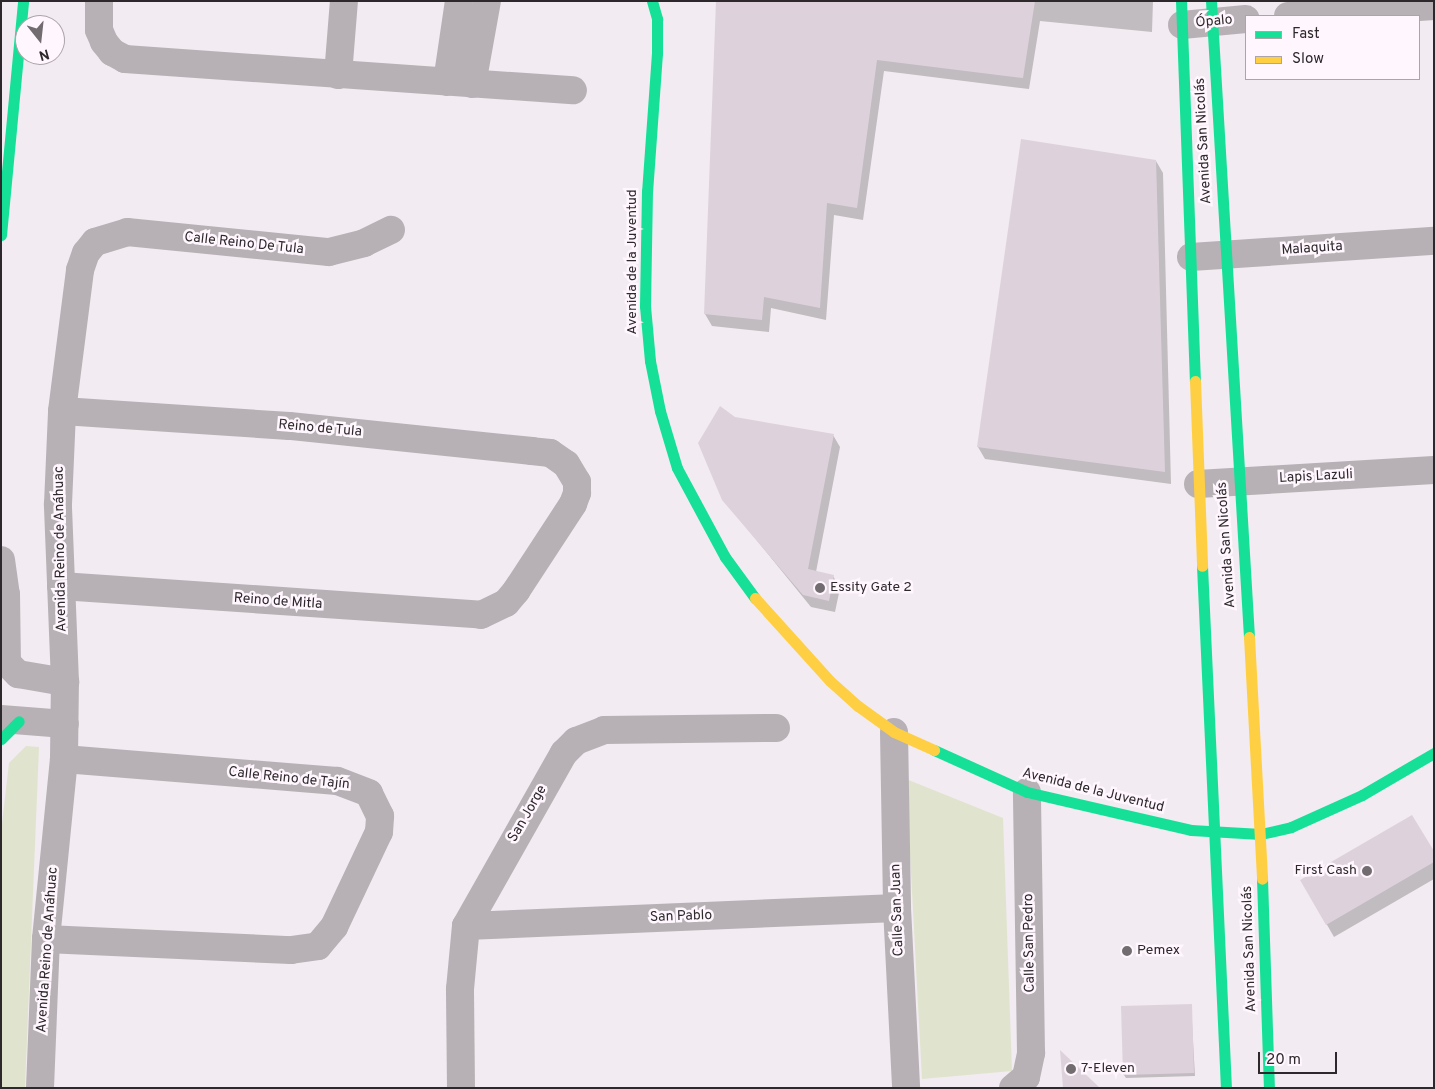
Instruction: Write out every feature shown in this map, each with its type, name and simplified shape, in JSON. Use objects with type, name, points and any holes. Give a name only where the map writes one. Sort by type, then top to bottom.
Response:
[{"type":"street","points":[[1,235],[22,1]]},
{"type":"street","points":[[99,1],[99,30],[104,42],[112,52],[125,58],[338,75],[573,90]]},
{"type":"street","points":[[338,75],[344,1]]},
{"type":"street","points":[[459,1],[460,83]]},
{"type":"street","points":[[460,83],[487,1]]},
{"type":"street","name":"Avenida de la Juventud","points":[[652,1],[657,19],[658,53],[647,191],[645,306],[655,386],[677,468],[725,558],[768,616],[858,706],[894,732],[1027,792],[1154,822],[1212,832],[1261,834],[1291,827],[1345,803],[1434,753]]},
{"type":"street","points":[[1303,15],[1434,6]]},
{"type":"street","name":"Ópalo","points":[[1182,13],[1212,12],[1245,19]]},
{"type":"street","name":"Avenida San Nicolás","points":[[1212,12],[1238,482],[1261,834],[1269,1088]]},
{"type":"street","name":"Avenida San Nicolás","points":[[1182,13],[1212,832],[1226,1088]]},
{"type":"street","name":"Calle Reino De Tula","points":[[95,242],[127,232],[329,252],[364,243],[391,230]]},
{"type":"street","name":"Malaquita","points":[[1191,257],[1434,241]]},
{"type":"street","name":"Avenida Reino de Anáhuac","points":[[40,1088],[46,939],[64,759],[65,682],[58,504],[62,411],[80,270],[86,253],[95,242]]},
{"type":"street","name":"Reino de Tula","points":[[62,411],[289,426],[532,451],[558,458],[572,470],[576,482],[573,504],[516,592],[494,611]]},
{"type":"street","name":"Lapis Lazuli","points":[[1198,484],[1434,470]]},
{"type":"street","points":[[1,560],[6,594],[7,663],[18,674],[65,682]]},
{"type":"street","name":"Reino de Mitla","points":[[61,586],[462,616],[494,611]]},
{"type":"street","points":[[7,726],[65,724]]},
{"type":"street","name":"San Jorge","points":[[460,1088],[460,989],[466,926],[564,753],[576,740],[604,730],[626,728],[776,728]]},
{"type":"street","name":"Calle San Juan","points":[[894,732],[897,908],[906,1088]]},
{"type":"street","name":"Calle Reino de Tajín","points":[[46,939],[291,950],[318,946],[334,927],[379,832],[380,816],[369,793],[337,781],[64,759]]},
{"type":"street","name":"Calle San Pedro","points":[[1014,1088],[1026,1077],[1031,1053],[1027,792]]},
{"type":"street","name":"San Pablo","points":[[466,926],[897,908]]},
{"type":"green space","points":[[26,746],[39,747],[25,1088],[1,1088],[1,832],[9,763]]},
{"type":"green space","points":[[906,779],[1003,818],[1012,1071],[922,1079]]},
{"type":"building","points":[[716,1],[1035,1],[1023,78],[877,60],[857,208],[827,203],[820,308],[764,297],[762,320],[704,314]]},
{"type":"building","points":[[1021,139],[1156,160],[1165,472],[977,447]]},
{"type":"building","points":[[720,406],[735,417],[834,434],[808,569],[834,575],[829,601],[803,595],[722,500],[698,443]]},
{"type":"building","name":"First Cash","points":[[1412,815],[1434,851],[1434,862],[1326,925],[1300,880]]},
{"type":"building","points":[[1192,1004],[1194,1073],[1123,1075],[1121,1006]]},
{"type":"building","name":"7-Eleven","points":[[1060,1050],[1100,1088],[1063,1088]]},
{"type":"traffic: fast","points":[[1,235],[23,1]]},
{"type":"traffic: fast","points":[[652,1],[657,19],[657,53],[647,191],[645,306],[650,361],[660,411],[677,468],[725,557],[755,598]]},
{"type":"traffic: fast","points":[[1181,1],[1195,381]]},
{"type":"traffic: fast","points":[[1211,1],[1249,637]]},
{"type":"traffic: fast","points":[[1202,566],[1226,1088]]},
{"type":"traffic: fast","points":[[1,739],[19,721]]},
{"type":"traffic: fast","points":[[934,750],[1027,792],[1191,830],[1261,834],[1291,827],[1362,795],[1434,753]]},
{"type":"traffic: fast","points":[[1262,879],[1269,1088]]},
{"type":"traffic: slow","points":[[1195,381],[1202,566]]},
{"type":"traffic: slow","points":[[755,598],[830,681],[858,706],[894,732],[934,750]]},
{"type":"traffic: slow","points":[[1249,637],[1262,879]]},
{"type":"place","name":"Essity Gate 2","points":[[820,588]]},
{"type":"place","name":"First Cash","points":[[1367,871]]},
{"type":"place","name":"Pemex","points":[[1127,951]]},
{"type":"place","name":"7-Eleven","points":[[1071,1069]]}]
